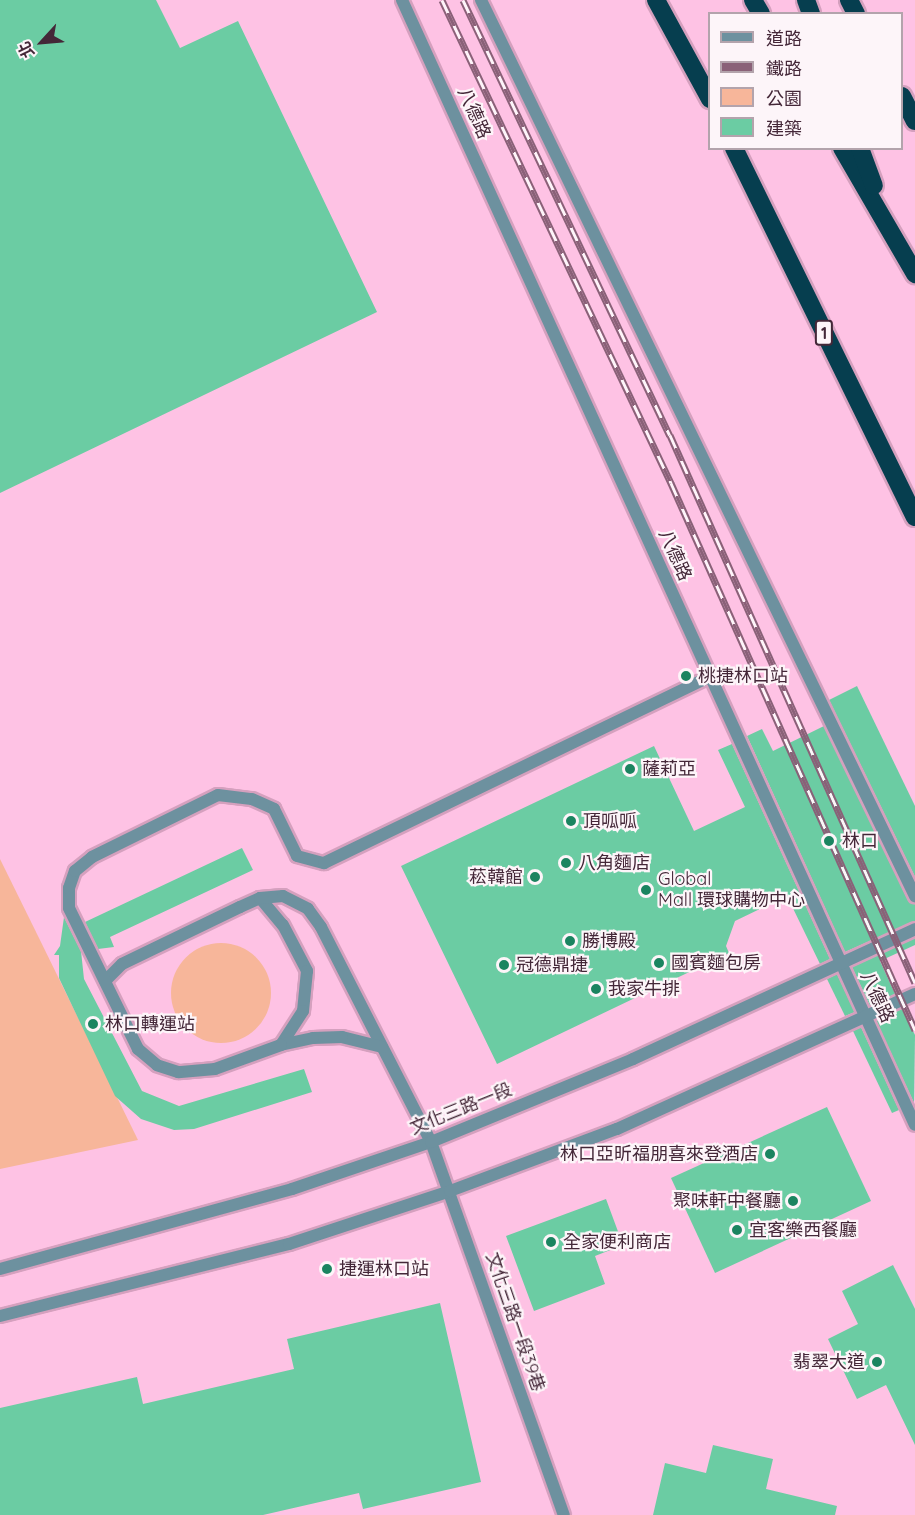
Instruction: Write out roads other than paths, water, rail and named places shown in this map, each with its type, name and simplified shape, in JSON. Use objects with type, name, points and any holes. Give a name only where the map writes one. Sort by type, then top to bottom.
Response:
[{"type":"highway","points":[[656,0],[708,95]]},
{"type":"highway","points":[[903,98],[915,121]]},
{"type":"highway","name":"1","points":[[735,150],[915,517]]},
{"type":"highway","points":[[843,150],[915,273]]},
{"type":"highway","points":[[861,150],[888,225]]},
{"type":"street","name":"八德路","points":[[402,0],[915,1125]]},
{"type":"street","points":[[481,0],[915,896]]},
{"type":"street","points":[[382,1047],[342,1037],[281,1045],[215,1070],[178,1072],[158,1065],[138,1049],[69,908],[69,888],[75,871],[92,856],[218,795],[252,799],[274,809],[297,856],[324,862],[710,676]]},
{"type":"street","name":"文化三路一段39巷","points":[[260,898],[283,897],[308,909],[321,927],[431,1142],[564,1515]]},
{"type":"street","points":[[105,981],[122,964],[260,898],[283,925],[307,971],[303,1011],[281,1045]]},
{"type":"street","name":"文化三路一段","points":[[0,1269],[292,1189],[431,1142],[633,1059],[915,929]]},
{"type":"street","points":[[0,1316],[289,1244],[450,1191],[617,1129],[915,994]]},
{"type":"railway","points":[[442,0],[671,483],[915,1030]]},
{"type":"railway","points":[[463,0],[670,435],[915,983]]},
{"type":"place","name":"桃捷林口站","points":[[686,676]]},
{"type":"place","name":"薩莉亞","points":[[630,769]]},
{"type":"place","name":"頂呱呱","points":[[571,821]]},
{"type":"place","name":"林口","points":[[829,841]]},
{"type":"place","name":"八角麵店","points":[[566,863]]},
{"type":"place","name":"菘韓館","points":[[535,877]]},
{"type":"place","name":"Global Mall 環球購物中心","points":[[646,890]]},
{"type":"place","name":"勝博殿","points":[[570,941]]},
{"type":"place","name":"國賓麵包房","points":[[659,963]]},
{"type":"place","name":"冠德鼎捷","points":[[504,965]]},
{"type":"place","name":"我家牛排","points":[[596,989]]},
{"type":"place","name":"林口轉運站","points":[[93,1024]]},
{"type":"place","name":"林口亞昕福朋喜來登酒店","points":[[770,1154]]},
{"type":"place","name":"聚味軒中餐廳","points":[[793,1201]]},
{"type":"place","name":"宜客樂西餐廳","points":[[737,1230]]},
{"type":"place","name":"全家便利商店","points":[[551,1242]]},
{"type":"place","name":"捷運林口站","points":[[327,1269]]},
{"type":"place","name":"翡翠大道","points":[[877,1362]]}]
